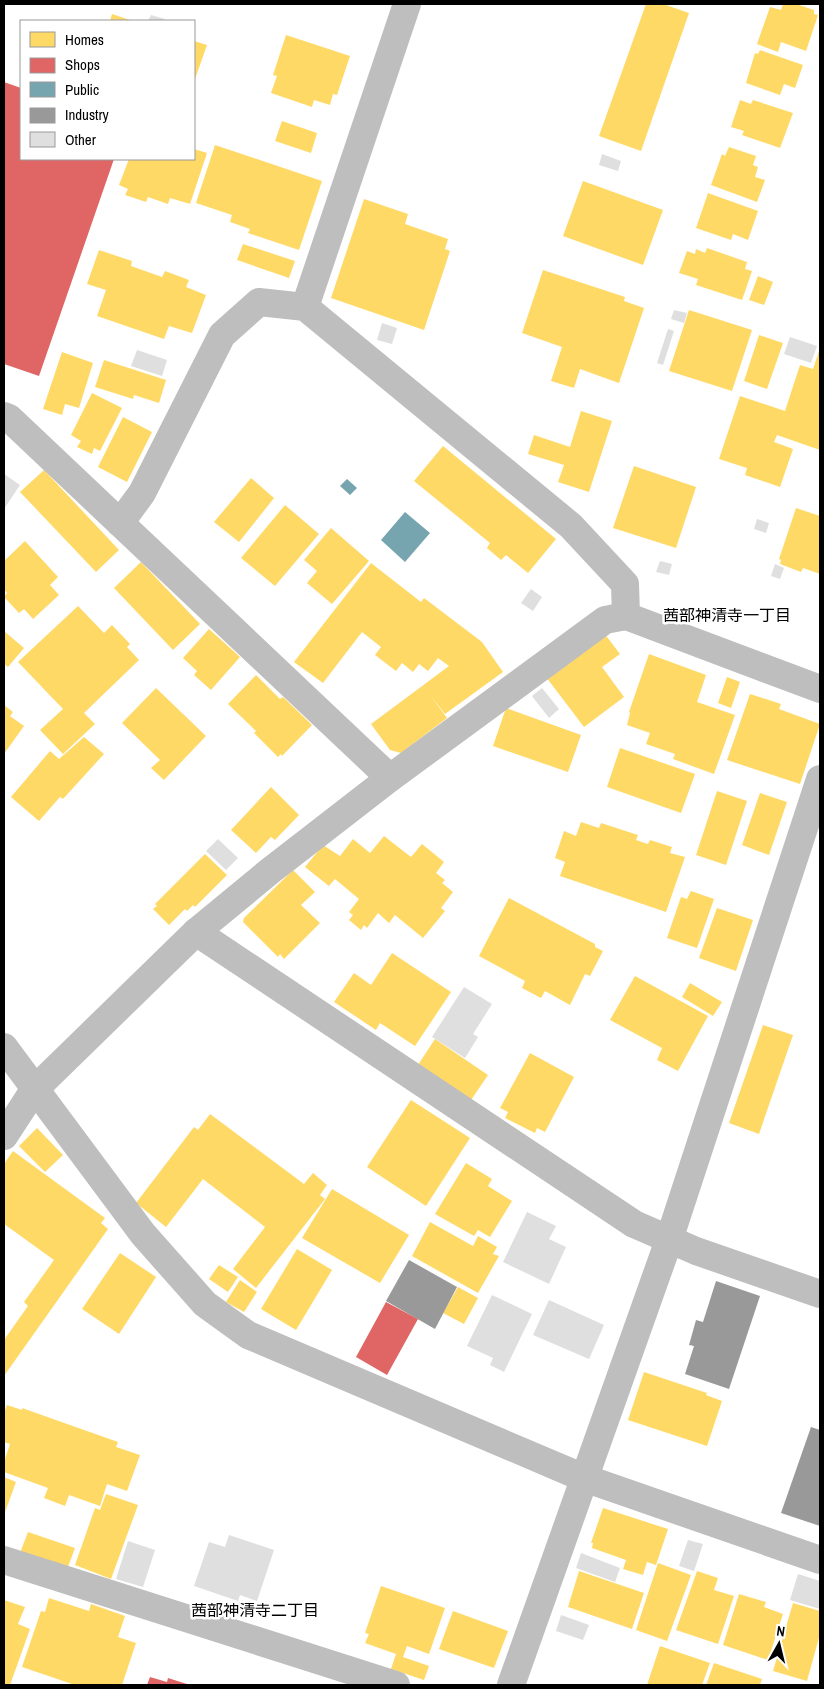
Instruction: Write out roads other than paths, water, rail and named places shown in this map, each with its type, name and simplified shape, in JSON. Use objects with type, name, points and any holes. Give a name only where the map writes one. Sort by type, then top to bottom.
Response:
[{"type":"street","points":[[306,307],[407,4]]},
{"type":"street","points":[[120,523],[142,493],[222,335],[259,302],[306,307],[571,526],[625,584],[626,616]]},
{"type":"street","points":[[4,416],[9,418],[390,778]]},
{"type":"street","points":[[4,1136],[34,1090],[196,932],[270,870],[390,778],[605,620],[626,616],[820,689]]},
{"type":"street","points":[[511,1685],[669,1240],[820,779]]},
{"type":"street","points":[[196,932],[634,1224],[669,1240],[820,1294]]},
{"type":"street","points":[[4,1047],[34,1090],[143,1234],[205,1304],[248,1335],[584,1478],[820,1560]]},
{"type":"street","points":[[4,1560],[396,1685]]},
{"type":"district","name":"茜部神清寺一丁目","points":[[727,615]]},
{"type":"district","name":"茜部神清寺二丁目","points":[[255,1610]]}]
